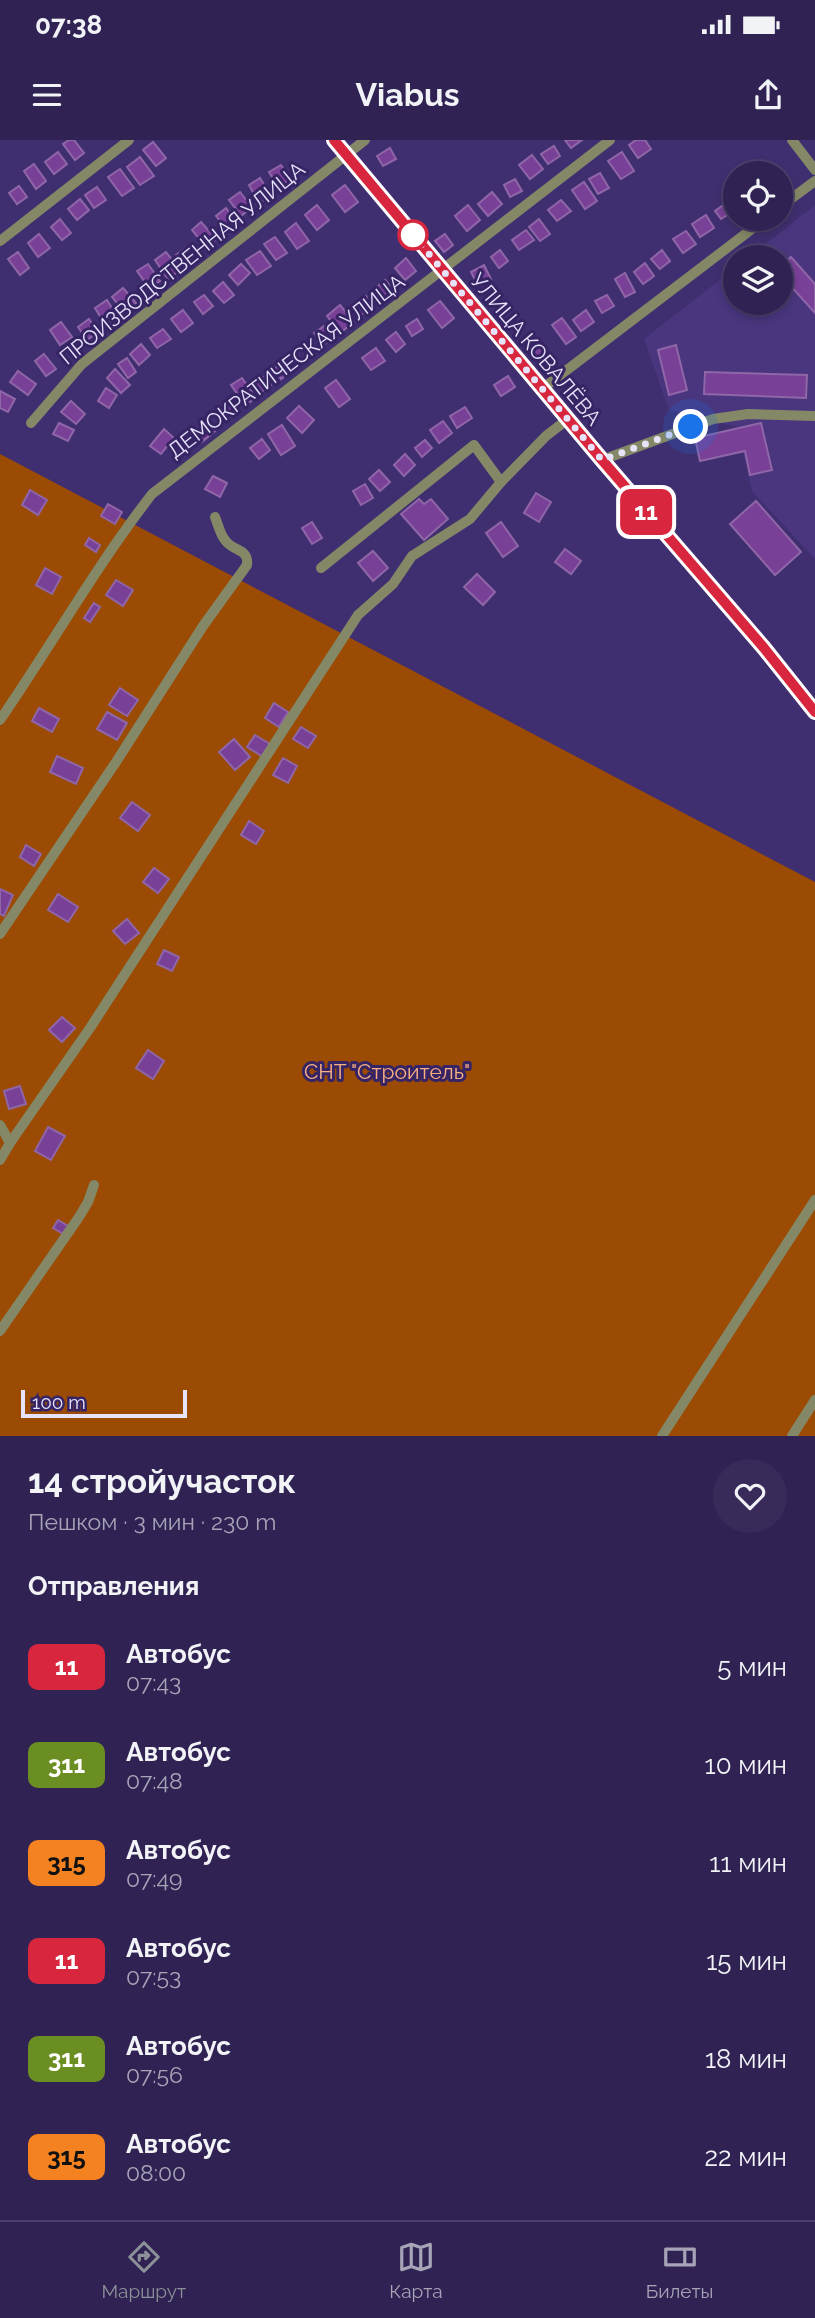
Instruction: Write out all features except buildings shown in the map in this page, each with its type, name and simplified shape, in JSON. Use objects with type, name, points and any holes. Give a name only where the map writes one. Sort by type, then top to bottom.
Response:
[{"type":"street","points":[[0,241],[129,140]]},
{"type":"street","name":"УЛИЦА КОВАЛЁВА","points":[[334,140],[602,460],[764,648],[815,712]]},
{"type":"street","name":"ПРОИЗВОДСТВЕННАЯ УЛИЦА","points":[[31,423],[82,364],[365,140]]},
{"type":"street","name":"ДЕМОКРАТИЧЕСКАЯ УЛИЦА","points":[[0,720],[49,649],[121,533],[152,494],[610,140]]},
{"type":"street","points":[[792,140],[815,170]]},
{"type":"street","points":[[793,197],[815,181]]},
{"type":"street","points":[[542,389],[749,231]]},
{"type":"street","points":[[602,460],[713,419],[748,414],[815,416]]},
{"type":"street","points":[[0,1160],[5,1145],[90,1028],[358,615],[393,584],[412,556],[470,519],[500,482],[546,436],[568,419]]},
{"type":"street","points":[[321,568],[474,445],[500,482]]},
{"type":"street","points":[[0,934],[116,762],[203,626],[247,565],[248,558],[245,553],[225,541],[215,517]]},
{"type":"street","points":[[0,1125],[5,1145]]},
{"type":"street","points":[[0,1331],[79,1217],[94,1185]]},
{"type":"street","points":[[662,1436],[815,1200]]},
{"type":"street","points":[[792,1436],[815,1400]]},
{"type":"shaded area","points":[[815,205],[815,559],[752,491],[737,427],[669,410],[644,339],[723,277],[723,315],[793,315],[793,245],[764,245],[782,231],[793,231],[793,222]]},
{"type":"green space","name":"СНТ \"Строитель\"","points":[[0,454],[815,882],[815,1436],[0,1436]]},
{"type":"bus line","name":"11","points":[[334,140],[602,460],[764,648],[815,712]]},
{"type":"route","points":[[413,235],[602,460],[691,427]]}]
